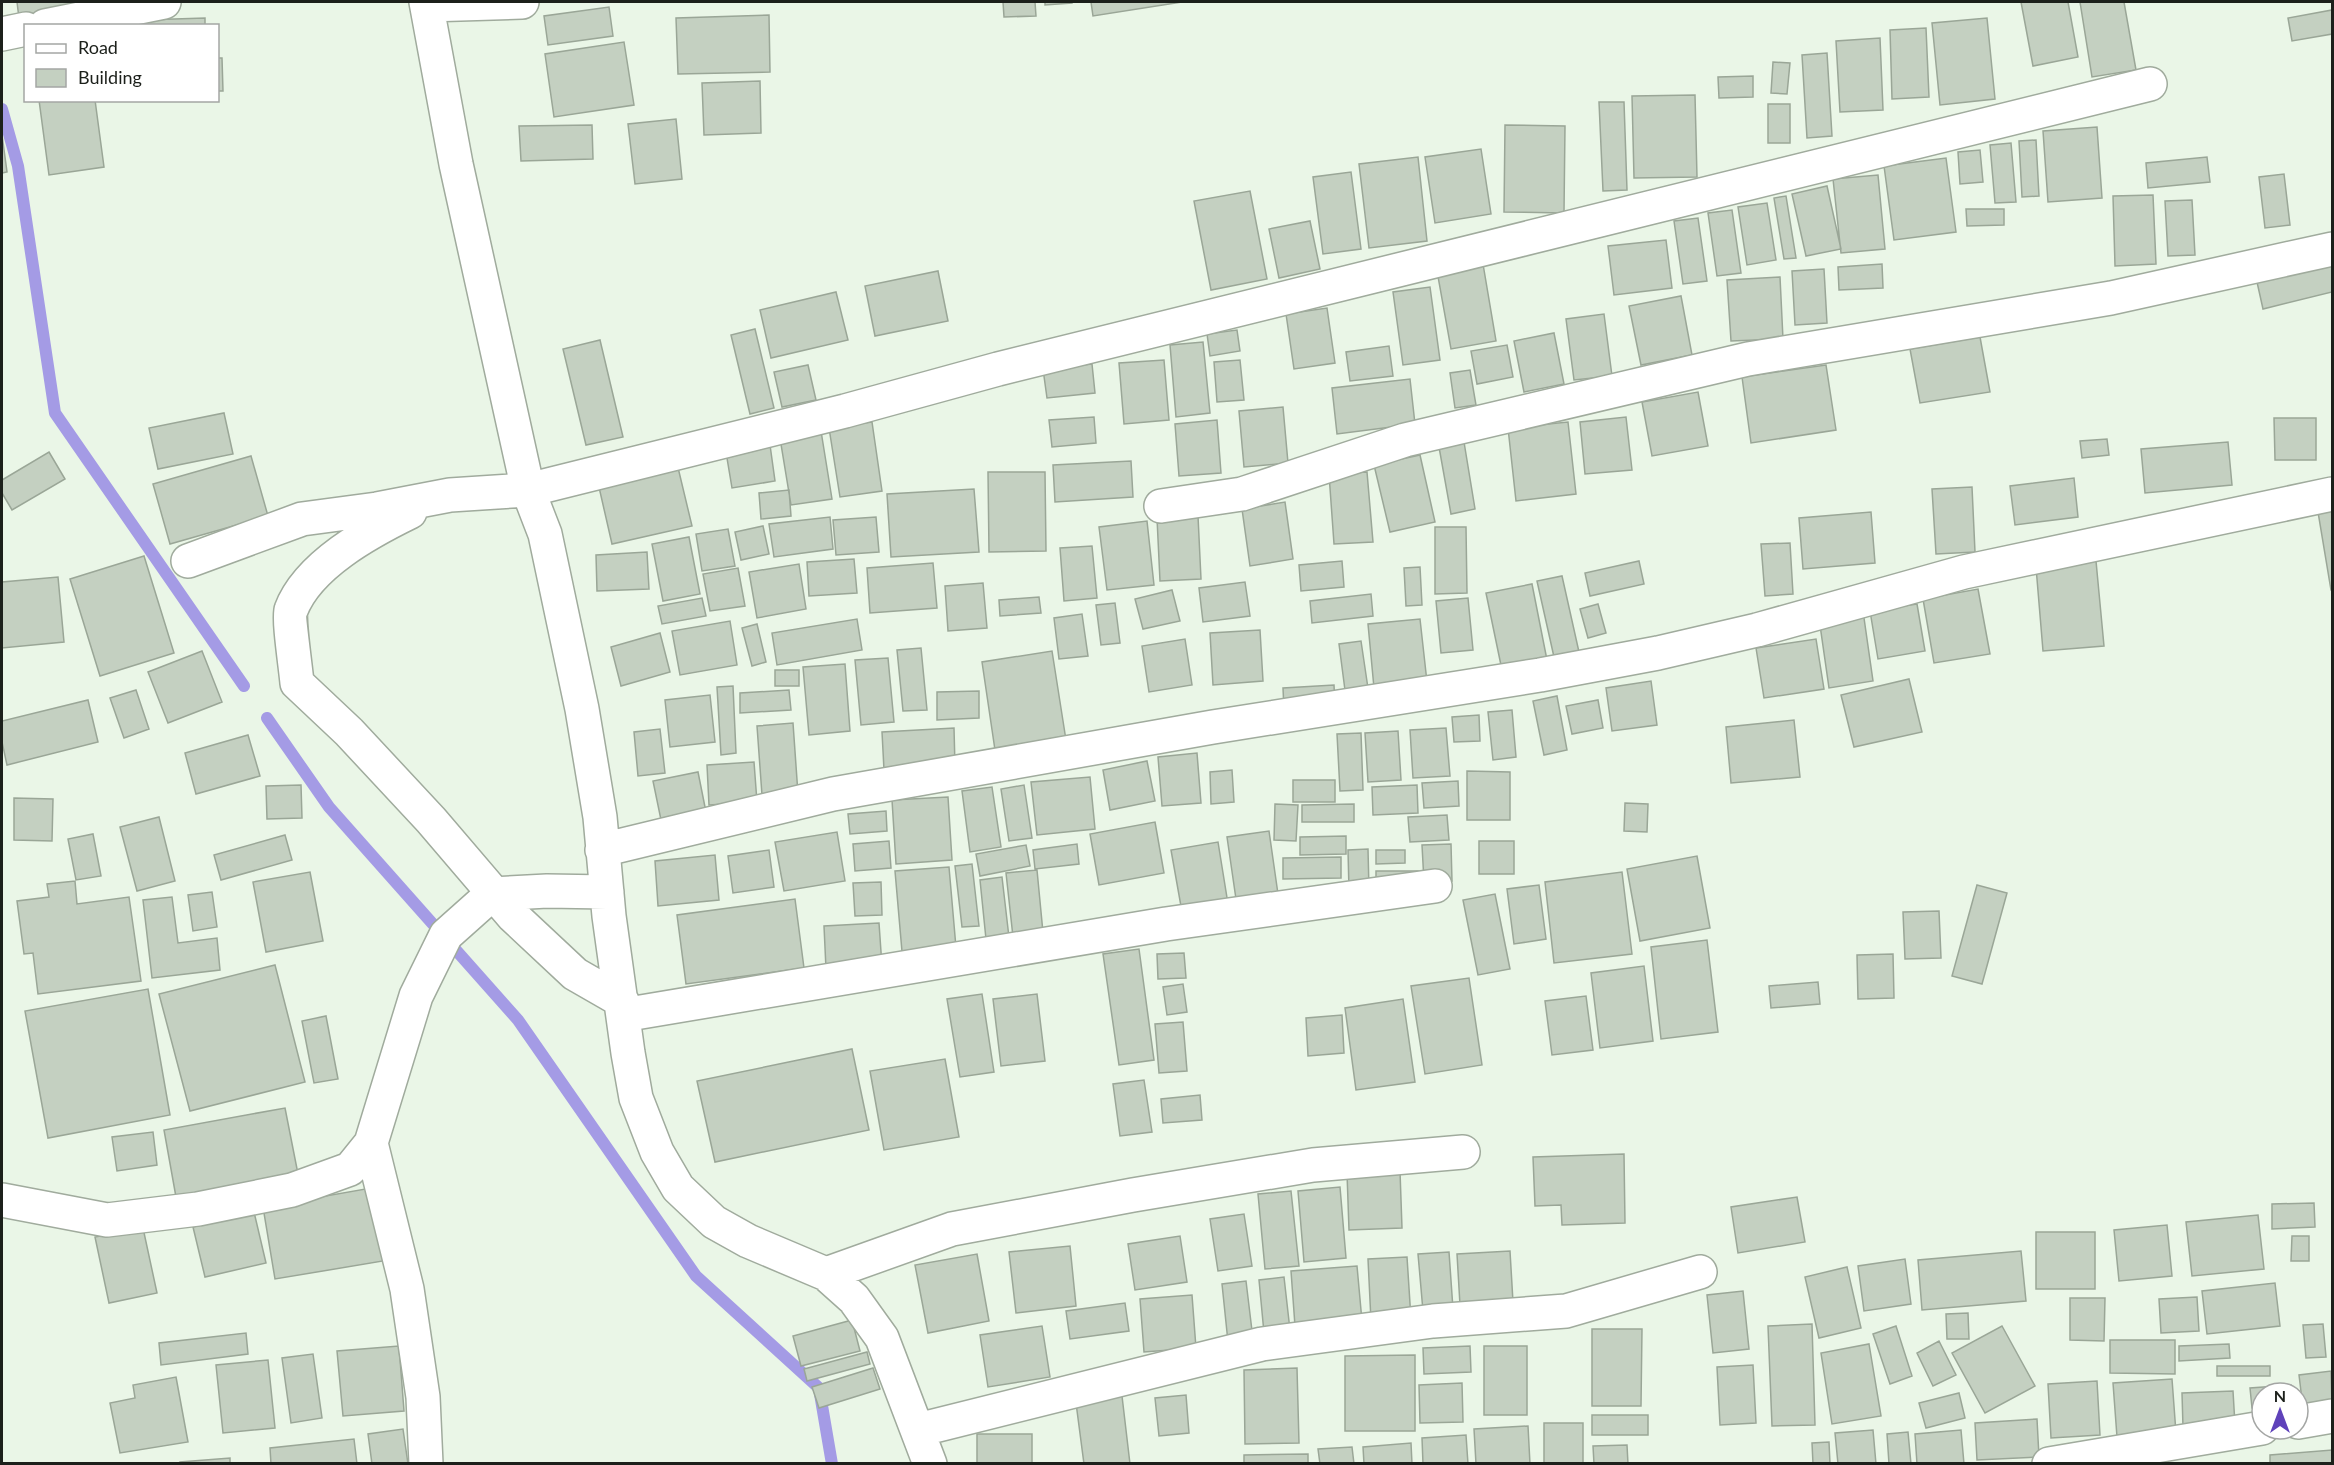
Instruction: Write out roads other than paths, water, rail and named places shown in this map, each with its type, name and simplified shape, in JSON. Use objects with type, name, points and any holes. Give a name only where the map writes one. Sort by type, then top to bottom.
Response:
[{"type":"street","points":[[55,24],[164,2]]},
{"type":"street","points":[[522,2],[427,3],[456,164],[528,490],[544,534],[565,626],[600,817],[607,892],[636,1098],[657,1152],[678,1188],[714,1222],[748,1241],[826,1274],[854,1299],[882,1338],[930,1464]]},
{"type":"street","points":[[2,34],[24,29]]},
{"type":"street","points":[[188,561],[302,519],[443,497],[528,490],[845,411],[998,369],[2150,84]]},
{"type":"street","points":[[1161,506],[1242,494],[1405,440],[1748,359],[2110,298],[2332,249]]},
{"type":"street","points":[[602,850],[833,794],[1213,726],[1540,675],[1658,653],[1757,630],[1964,572],[2332,494]]},
{"type":"street","points":[[443,497],[384,524],[338,554],[307,583],[290,611],[297,683],[350,732],[424,812],[492,894],[575,974],[623,1008],[1166,924],[1436,886]]},
{"type":"street","points":[[2,1200],[107,1220],[198,1209],[292,1190],[350,1169],[371,1143],[416,996],[440,948],[492,894],[547,891],[607,892]]},
{"type":"street","points":[[371,1143],[407,1289],[423,1397],[426,1464]]},
{"type":"street","points":[[826,1274],[952,1229],[1313,1165],[1463,1152]]},
{"type":"street","points":[[918,1430],[1262,1344],[1433,1321],[1566,1311],[1700,1272]]},
{"type":"street","points":[[2310,1420],[2332,1416]]},
{"type":"street","points":[[2049,1464],[2250,1430]]},
{"type":"waterway","points":[[2,109],[18,166],[55,413],[244,686]]},
{"type":"waterway","points":[[267,718],[329,807],[518,1020],[696,1276],[819,1388],[832,1464]]}]
